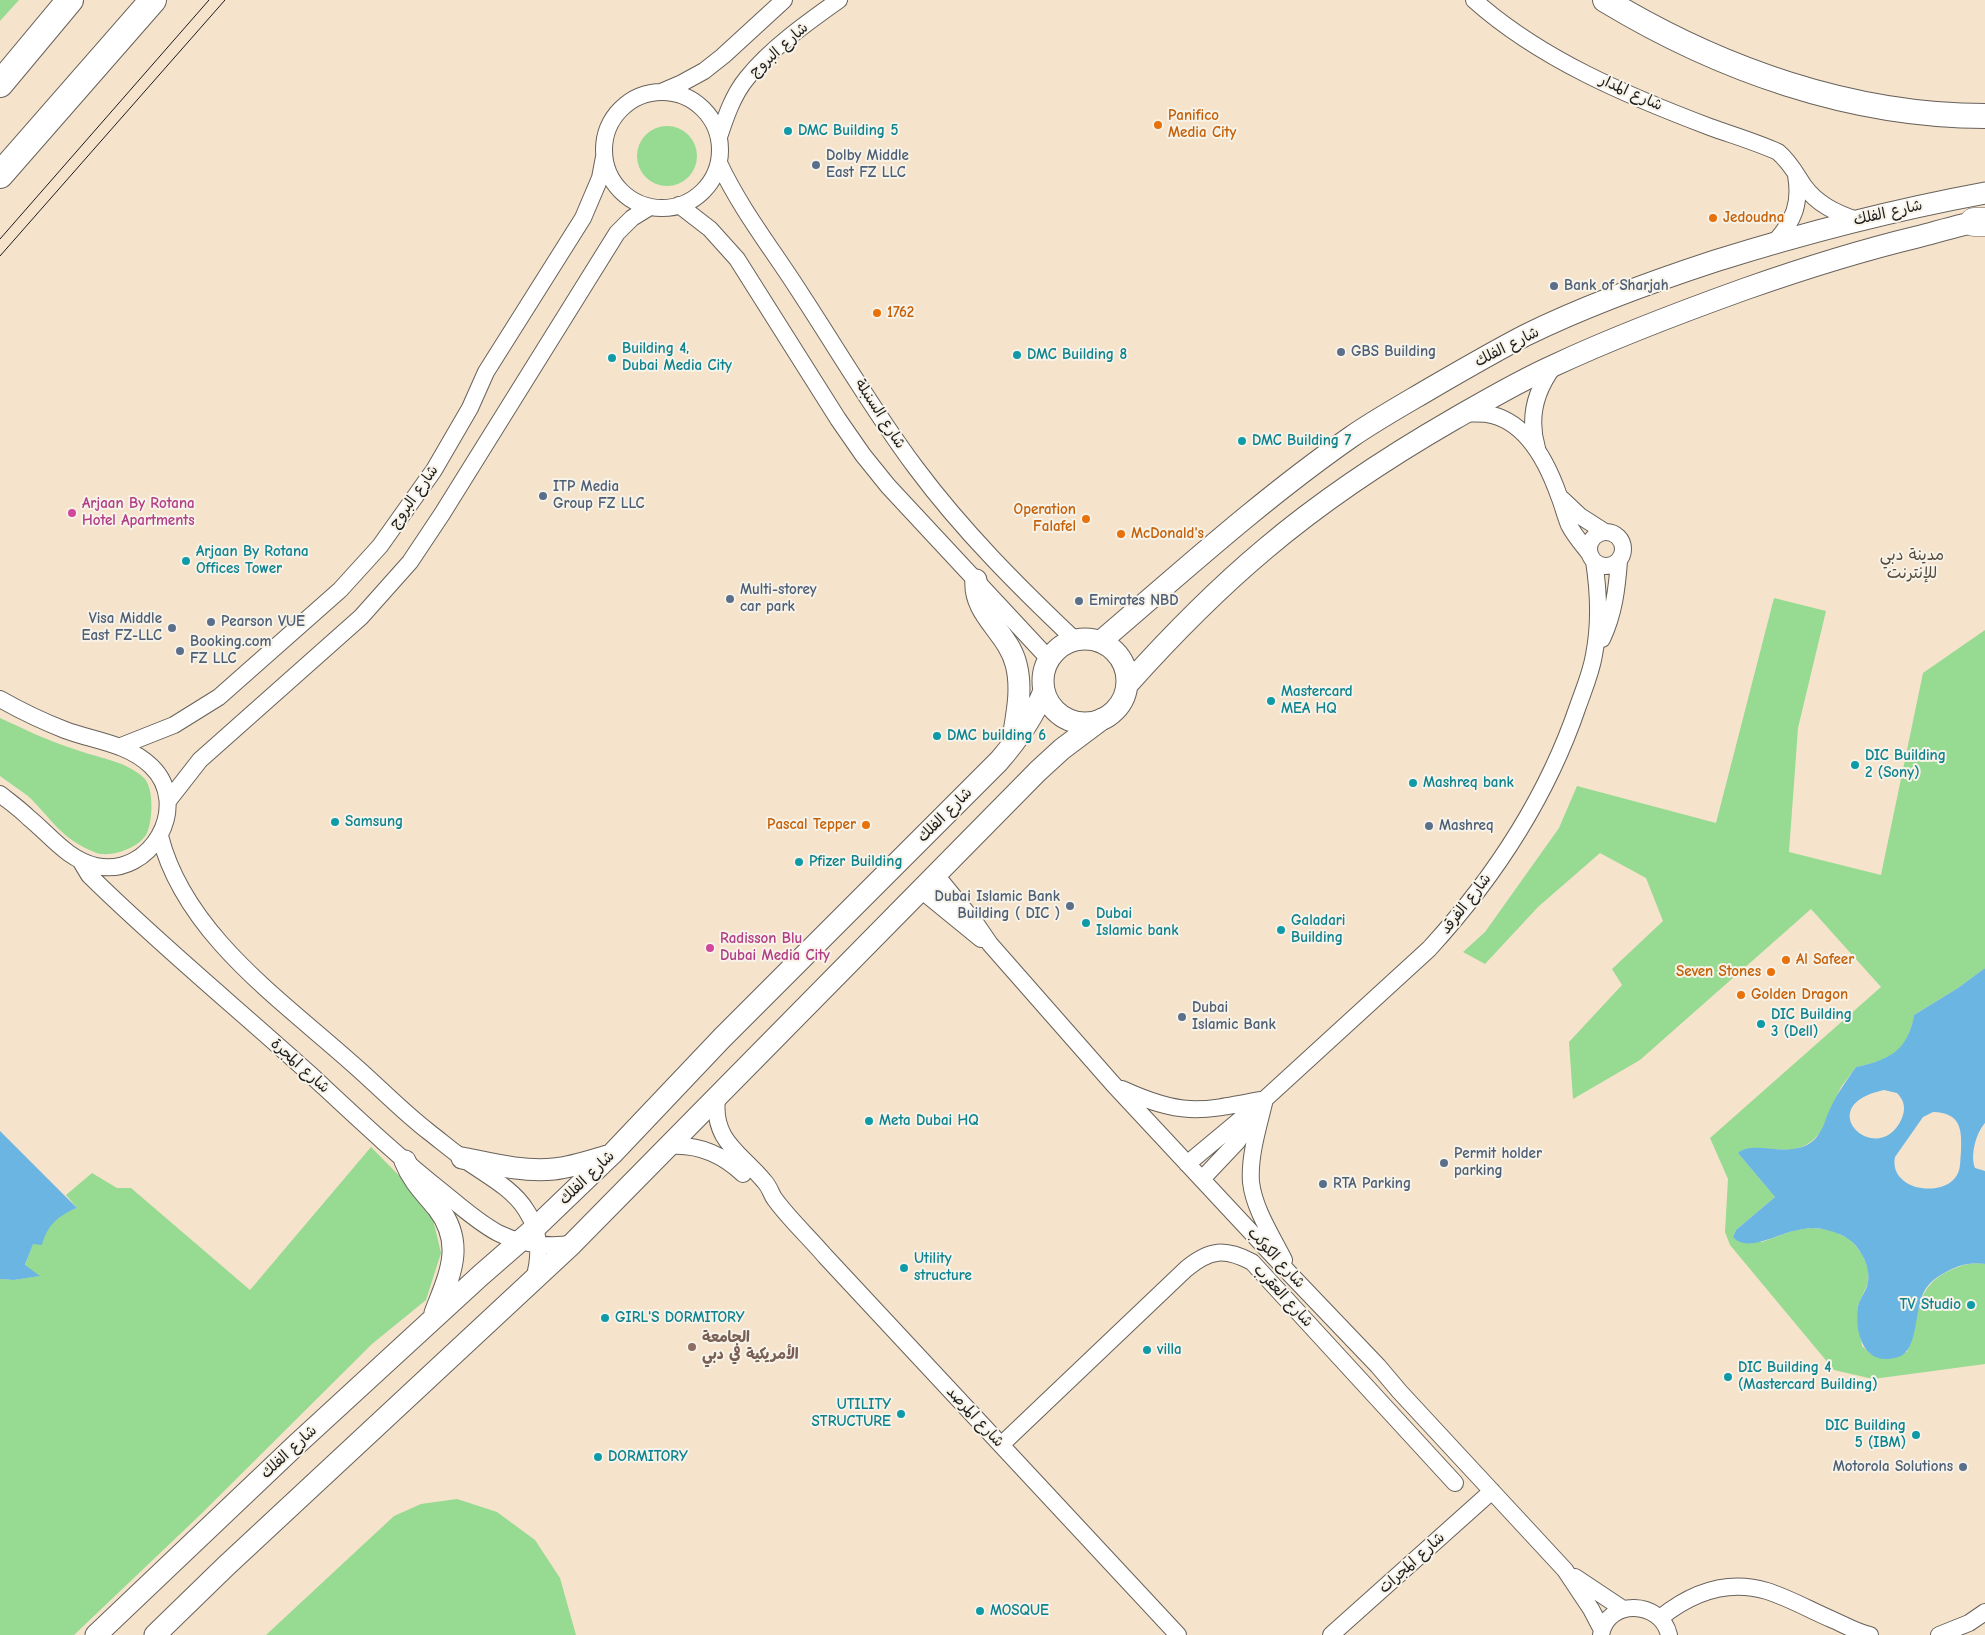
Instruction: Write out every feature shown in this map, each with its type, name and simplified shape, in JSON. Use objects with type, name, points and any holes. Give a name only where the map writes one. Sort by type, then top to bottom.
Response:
[{"type":"main road","points":[[0,84],[70,0]]},
{"type":"main road","points":[[0,174],[153,0]]},
{"type":"main road","points":[[1605,0],[1631,16],[1688,44],[1741,68],[1796,87],[1852,102],[1909,111],[1985,116]]},
{"type":"street","points":[[660,92],[676,94],[691,99],[703,109],[713,122],[719,137],[719,162],[711,181],[697,196],[679,205],[665,208],[637,202],[620,189],[608,171],[604,157],[605,138],[612,120],[624,106],[641,96],[660,92],[704,71],[784,0]]},
{"type":"street","name":"شارع البروج","points":[[719,137],[735,97],[746,79],[761,62],[839,0]]},
{"type":"street","name":"شارع المدار","points":[[1474,0],[1522,38],[1580,71],[1655,104],[1778,152],[1788,160],[1806,188],[1820,202],[1837,213],[1857,220]]},
{"type":"street","name":"شارع البروج","points":[[121,746],[174,725],[220,697],[340,590],[380,546],[434,470],[470,408],[486,372],[583,218],[600,178],[604,157]]},
{"type":"street","name":"شارع السنبلة","points":[[719,162],[738,201],[802,294],[892,435],[915,467],[966,531],[1019,587],[1075,640]]},
{"type":"street","points":[[1775,242],[1788,227],[1796,209],[1798,190],[1795,171]]},
{"type":"street","name":"شارع الفلك","points":[[1100,642],[1245,518],[1352,437],[1411,400],[1528,334],[1598,303],[1670,276],[1775,242],[1921,205],[1985,193]]},
{"type":"street","points":[[679,205],[710,229],[737,259],[838,419],[863,455],[894,492],[1049,659]]},
{"type":"street","name":"شارع البروج","points":[[168,801],[200,760],[360,617],[410,562],[442,514],[617,233],[632,218],[650,206]]},
{"type":"street","name":"شارع الفلك","points":[[1127,685],[1171,636],[1267,548],[1318,507],[1372,469],[1464,413],[1554,365],[1635,331],[1784,276],[1888,244],[1981,221]]},
{"type":"street","name":"شارع الفرقد","points":[[1554,365],[1541,386],[1533,410],[1534,439],[1559,495],[1570,526],[1592,557],[1599,609],[1594,657]]},
{"type":"street","name":"شارع الفرقد","points":[[1464,413],[1487,414],[1510,422],[1521,430],[1539,453]]},
{"type":"street","name":"شارع الفرقد","points":[[1559,495],[1580,516],[1605,532]]},
{"type":"street","points":[[1605,532],[1614,534],[1622,542],[1623,554],[1620,561],[1604,567],[1592,557],[1589,547],[1594,536],[1605,532]]},
{"type":"street","name":"شارع الفرقد","points":[[1188,1164],[1265,1099],[1408,969],[1452,924],[1516,837],[1556,762],[1573,722],[1594,657],[1613,611],[1620,561]]},
{"type":"street","points":[[976,580],[975,590],[981,608],[1008,643],[1016,663],[1020,684],[1012,746]]},
{"type":"street","points":[[155,1635],[226,1566],[572,1244],[1050,760],[1119,706],[1127,685],[1123,664],[1117,655],[1100,642],[1075,640],[1060,648],[1049,659],[1044,669],[1044,691],[1053,708],[1068,720],[1091,722],[1102,719]]},
{"type":"street","name":"شارع الفلك","points":[[96,1635],[184,1550],[433,1318],[531,1238],[728,1032],[1012,746],[1034,714],[1044,691]]},
{"type":"street","points":[[0,699],[64,730],[121,746],[138,755],[153,767],[163,783],[168,801],[166,820],[160,836],[148,851],[133,861],[116,867],[97,866],[80,860],[64,850],[29,817],[0,794]]},
{"type":"street","points":[[160,836],[166,860],[176,882],[204,924],[227,951],[390,1099],[462,1158],[513,1194],[526,1209],[531,1238],[538,1262],[534,1279]]},
{"type":"street","name":"شارع المجرة","points":[[80,860],[89,875],[161,942],[405,1161],[488,1227],[531,1238],[572,1244]]},
{"type":"street","name":"شارع الكوكب","points":[[929,883],[974,935],[990,944],[1113,1084],[1378,1366],[1565,1570],[1591,1609],[1602,1633]]},
{"type":"street","points":[[1113,1084],[1146,1100],[1181,1110],[1200,1111],[1265,1099],[1251,1167],[1252,1183],[1255,1199],[1291,1275]]},
{"type":"street","name":"شارع المرصد","points":[[717,1098],[716,1115],[721,1132],[738,1156],[764,1181],[774,1198],[825,1256],[1178,1635]]},
{"type":"street","name":"شارع الفرقد","points":[[1202,1179],[1237,1142],[1265,1099]]},
{"type":"street","name":"شارع المرصد","points":[[670,1146],[693,1146],[717,1154],[728,1161],[762,1192],[774,1198]]},
{"type":"street","points":[[462,1158],[501,1166],[541,1170],[569,1167],[612,1154]]},
{"type":"street","points":[[405,1161],[414,1181],[444,1216],[452,1238],[454,1256],[450,1273],[433,1318]]},
{"type":"street","name":"شارع العقرب","points":[[1001,1445],[1186,1269],[1200,1257],[1218,1252],[1236,1254],[1252,1262],[1455,1482]]},
{"type":"street","name":"شارع المجرات","points":[[1331,1635],[1492,1491]]},
{"type":"street","name":"شارع الكوكب","points":[[1565,1570],[1624,1609]]},
{"type":"street","points":[[1660,1618],[1678,1604],[1699,1594],[1721,1588],[1744,1587],[1767,1591],[1870,1635]]},
{"type":"street","points":[[1602,1633],[1607,1621],[1624,1609],[1643,1608],[1660,1618],[1669,1635]]},
{"type":"street","points":[[1938,1635],[1969,1624],[1985,1612]]},
{"type":"green space","points":[[0,0],[19,0],[0,21]]},
{"type":"green space","points":[[667,126],[684,131],[692,139],[697,156],[692,173],[684,181],[667,186],[650,181],[642,173],[637,156],[642,139],[650,131]]},
{"type":"green space","points":[[1774,598],[1826,611],[1798,728],[1789,852],[1881,875],[1923,673],[1985,630],[1985,968],[1958,988],[1914,1015],[1907,1038],[1896,1053],[1879,1061],[1856,1067],[1841,1087],[1820,1133],[1812,1141],[1792,1150],[1758,1148],[1738,1153],[1775,1197],[1736,1230],[1733,1237],[1762,1242],[1795,1230],[1812,1228],[1830,1230],[1850,1239],[1862,1254],[1869,1271],[1868,1283],[1858,1305],[1857,1318],[1862,1346],[1871,1354],[1907,1352],[1923,1295],[1929,1286],[1938,1277],[1955,1268],[1963,1265],[1985,1264],[1985,1364],[1873,1379],[1834,1370],[1730,1245],[1725,1232],[1728,1179],[1710,1138],[1881,987],[1811,909],[1640,1060],[1573,1099],[1569,1042],[1622,985],[1612,969],[1663,921],[1646,878],[1600,853],[1538,907],[1485,964],[1463,952],[1485,932],[1559,828],[1577,786],[1716,823]]},
{"type":"green space","points":[[0,718],[36,735],[120,763],[144,778],[150,789],[152,804],[149,827],[143,838],[124,851],[108,854],[94,852],[73,841],[28,796],[0,776]]},
{"type":"green space","points":[[371,1147],[430,1207],[441,1253],[426,1300],[372,1344],[200,1515],[74,1635],[0,1635],[0,1279],[14,1280],[39,1276],[25,1266],[33,1243],[44,1235],[51,1224],[64,1213],[77,1208],[66,1195],[92,1173],[117,1188],[131,1188],[250,1290]]},
{"type":"green space","points":[[457,1499],[497,1512],[535,1540],[560,1578],[576,1635],[266,1635],[394,1516],[421,1504]]},
{"type":"water","points":[[1985,968],[1985,1123],[1977,1138],[1973,1157],[1975,1168],[1985,1171],[1985,1264],[1972,1263],[1960,1266],[1938,1276],[1932,1281],[1923,1295],[1910,1346],[1905,1353],[1898,1357],[1886,1359],[1869,1353],[1860,1337],[1857,1316],[1858,1306],[1867,1285],[1868,1275],[1863,1256],[1852,1241],[1834,1232],[1813,1228],[1791,1232],[1755,1243],[1739,1242],[1733,1237],[1736,1230],[1775,1197],[1738,1153],[1745,1149],[1754,1148],[1794,1149],[1813,1141],[1822,1129],[1837,1096],[1856,1067],[1878,1061],[1895,1052],[1907,1037],[1914,1015],[1958,988]],"holes":[[[1884,1090],[1897,1093],[1901,1098],[1904,1104],[1902,1118],[1892,1133],[1879,1138],[1866,1137],[1856,1130],[1850,1120],[1852,1109],[1862,1098]],[[1933,1112],[1949,1115],[1958,1124],[1961,1136],[1959,1170],[1953,1181],[1947,1185],[1932,1188],[1916,1187],[1901,1179],[1896,1170],[1894,1160],[1923,1117]]]},
{"type":"water","points":[[0,1131],[77,1208],[59,1218],[51,1226],[42,1245],[33,1244],[25,1265],[40,1276],[14,1280],[0,1279]]},
{"type":"tram line","points":[[0,239],[209,0]]},
{"type":"tram line","points":[[0,256],[225,0]]},
{"type":"place","name":"Panifico Media City","points":[[1158,125]]},
{"type":"place","name":"DMC Building 5","points":[[788,131]]},
{"type":"place","name":"Dolby Middle East FZ LLC","points":[[816,165]]},
{"type":"place","name":"Jedoudna","points":[[1713,218]]},
{"type":"place","name":"Bank of Sharjah","points":[[1554,286]]},
{"type":"place","name":"1762","points":[[877,313]]},
{"type":"place","name":"GBS Building","points":[[1341,352]]},
{"type":"place","name":"DMC Building 8","points":[[1017,355]]},
{"type":"place","name":"Building 4, Dubai Media City","points":[[612,358]]},
{"type":"place","name":"DMC Building 7","points":[[1242,441]]},
{"type":"place","name":"ITP Media Group FZ LLC","points":[[543,496]]},
{"type":"place","name":"Arjaan By Rotana Hotel Apartments","points":[[72,513]]},
{"type":"place","name":"Operation Falafel","points":[[1086,519]]},
{"type":"place","name":"McDonald's","points":[[1121,534]]},
{"type":"place","name":"Arjaan By Rotana Offices Tower","points":[[186,561]]},
{"type":"place","name":"Multi-storey car park","points":[[730,599]]},
{"type":"place","name":"Emirates NBD","points":[[1079,601]]},
{"type":"place","name":"Pearson VUE","points":[[211,622]]},
{"type":"place","name":"Visa Middle East FZ-LLC","points":[[172,628]]},
{"type":"place","name":"Booking.com FZ LLC","points":[[180,651]]},
{"type":"place","name":"Mastercard MEA HQ","points":[[1271,701]]},
{"type":"place","name":"DMC building 6","points":[[937,736]]},
{"type":"place","name":"DIC Building 2 (Sony)","points":[[1855,765]]},
{"type":"place","name":"Mashreq bank","points":[[1413,783]]},
{"type":"place","name":"Samsung","points":[[335,822]]},
{"type":"place","name":"Pascal Tepper","points":[[866,825]]},
{"type":"place","name":"Mashreq","points":[[1429,826]]},
{"type":"place","name":"Pfizer Building","points":[[799,862]]},
{"type":"place","name":"Dubai Islamic Bank Building ( DIC )","points":[[1070,906]]},
{"type":"place","name":"Dubai Islamic bank","points":[[1086,923]]},
{"type":"place","name":"Galadari Building","points":[[1281,930]]},
{"type":"place","name":"Radisson Blu Dubai Media City","points":[[710,948]]},
{"type":"place","name":"Al Safeer","points":[[1786,960]]},
{"type":"place","name":"Seven Stones","points":[[1771,972]]},
{"type":"place","name":"Golden Dragon","points":[[1741,995]]},
{"type":"place","name":"Dubai Islamic Bank","points":[[1182,1017]]},
{"type":"place","name":"DIC Building 3 (Dell)","points":[[1761,1024]]},
{"type":"place","name":"Meta Dubai HQ","points":[[869,1121]]},
{"type":"place","name":"Permit holder parking","points":[[1444,1163]]},
{"type":"place","name":"RTA Parking","points":[[1323,1184]]},
{"type":"place","name":"Utility structure","points":[[904,1268]]},
{"type":"place","name":"TV Studio","points":[[1971,1305]]},
{"type":"place","name":"GIRL'S DORMITORY","points":[[605,1318]]},
{"type":"place","name":"الجامعة الأمريكية في دبي","points":[[692,1347]]},
{"type":"place","name":"villa","points":[[1147,1350]]},
{"type":"place","name":"DIC Building 4 (Mastercard Building)","points":[[1728,1377]]},
{"type":"place","name":"UTILITY STRUCTURE","points":[[901,1414]]},
{"type":"place","name":"DIC Building 5 (IBM)","points":[[1916,1435]]},
{"type":"place","name":"DORMITORY","points":[[598,1457]]},
{"type":"place","name":"Motorola Solutions","points":[[1963,1467]]},
{"type":"place","name":"MOSQUE","points":[[980,1611]]},
{"type":"district","name":"مدينة دبي للإنترنت","points":[[1912,564]]}]
